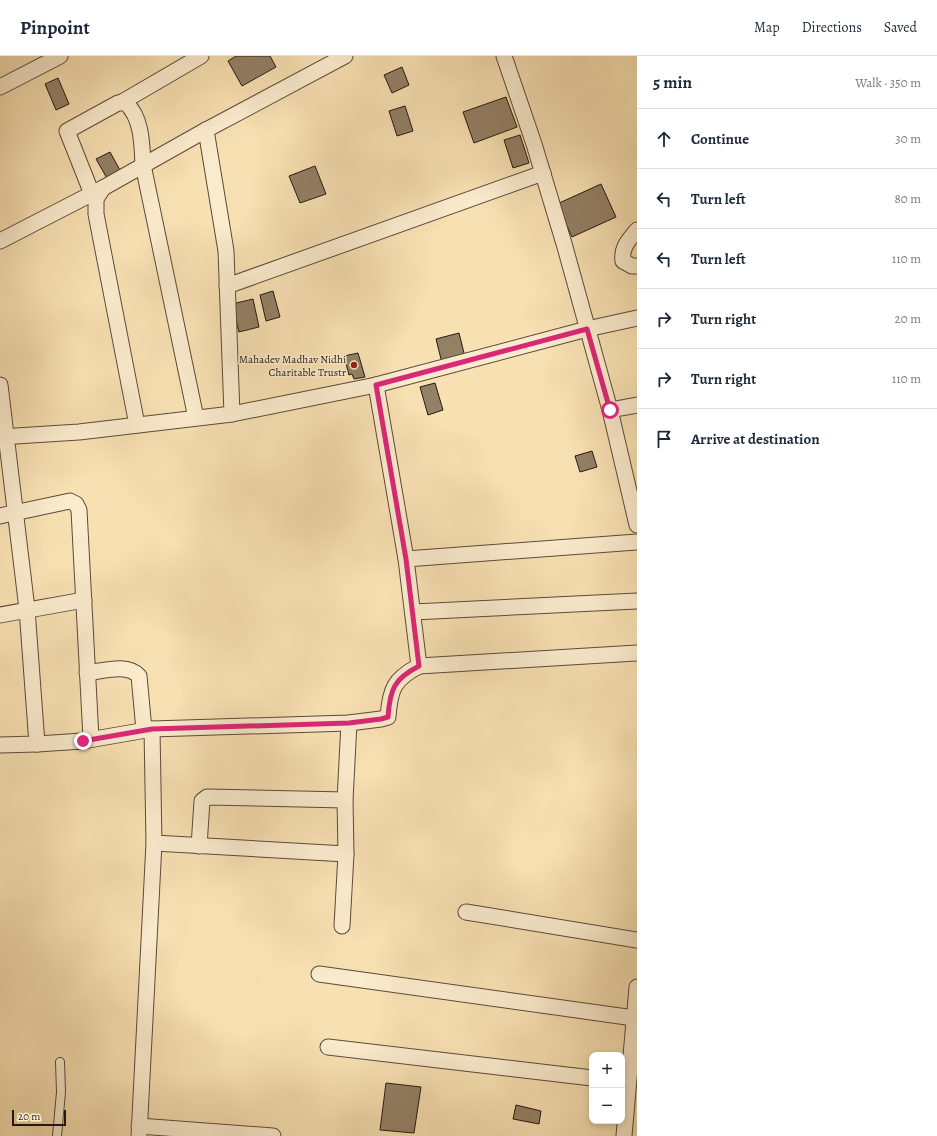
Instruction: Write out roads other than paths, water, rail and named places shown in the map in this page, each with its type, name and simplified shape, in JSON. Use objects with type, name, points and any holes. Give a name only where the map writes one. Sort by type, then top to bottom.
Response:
[{"type":"street","points":[[0,87],[60,56]]},
{"type":"street","points":[[137,425],[96,214],[97,191],[67,131],[122,102],[200,56]]},
{"type":"street","points":[[0,241],[97,191],[206,130],[345,56]]},
{"type":"street","points":[[504,56],[543,173],[565,247],[610,410],[637,525]]},
{"type":"street","points":[[122,102],[129,106],[140,131],[143,165],[196,418]]},
{"type":"street","points":[[206,130],[226,251],[232,414]]},
{"type":"street","points":[[227,286],[543,173]]},
{"type":"street","points":[[637,230],[622,252],[623,261],[632,266],[637,266]]},
{"type":"street","points":[[3,437],[79,432],[232,414],[376,385],[587,329],[637,318]]},
{"type":"street","points":[[0,385],[3,437],[17,513],[27,609],[37,744]]},
{"type":"street","points":[[376,385],[406,559],[419,666]]},
{"type":"street","points":[[610,410],[637,405]]},
{"type":"street","points":[[0,516],[70,501],[76,504],[78,510],[84,600],[91,739]]},
{"type":"street","points":[[406,559],[637,542]]},
{"type":"street","points":[[0,615],[84,600]]},
{"type":"street","points":[[413,612],[637,601]]},
{"type":"street","points":[[0,745],[37,744],[91,739],[148,729],[349,723],[381,719],[388,717],[389,703],[396,682],[406,672],[419,666],[637,653]]},
{"type":"street","points":[[88,673],[125,668],[134,670],[139,676],[148,729],[154,843],[139,1131],[273,1136]]},
{"type":"street","points":[[342,926],[346,854],[345,800],[349,723]]},
{"type":"street","points":[[199,846],[202,801],[207,797],[345,800]]},
{"type":"street","points":[[154,843],[346,854]]},
{"type":"street","points":[[466,912],[637,940]]},
{"type":"street","points":[[320,974],[634,1018]]},
{"type":"street","points":[[625,1081],[637,987]]},
{"type":"street","points":[[328,1047],[589,1078]]},
{"type":"street","points":[[624,1136],[625,1088]]},
{"type":"lane","points":[[57,1136],[61,1092],[60,1062]]},
{"type":"place","name":"Mahadev Madhav Nidhi Charitable Trustr","points":[[354,365]]}]
